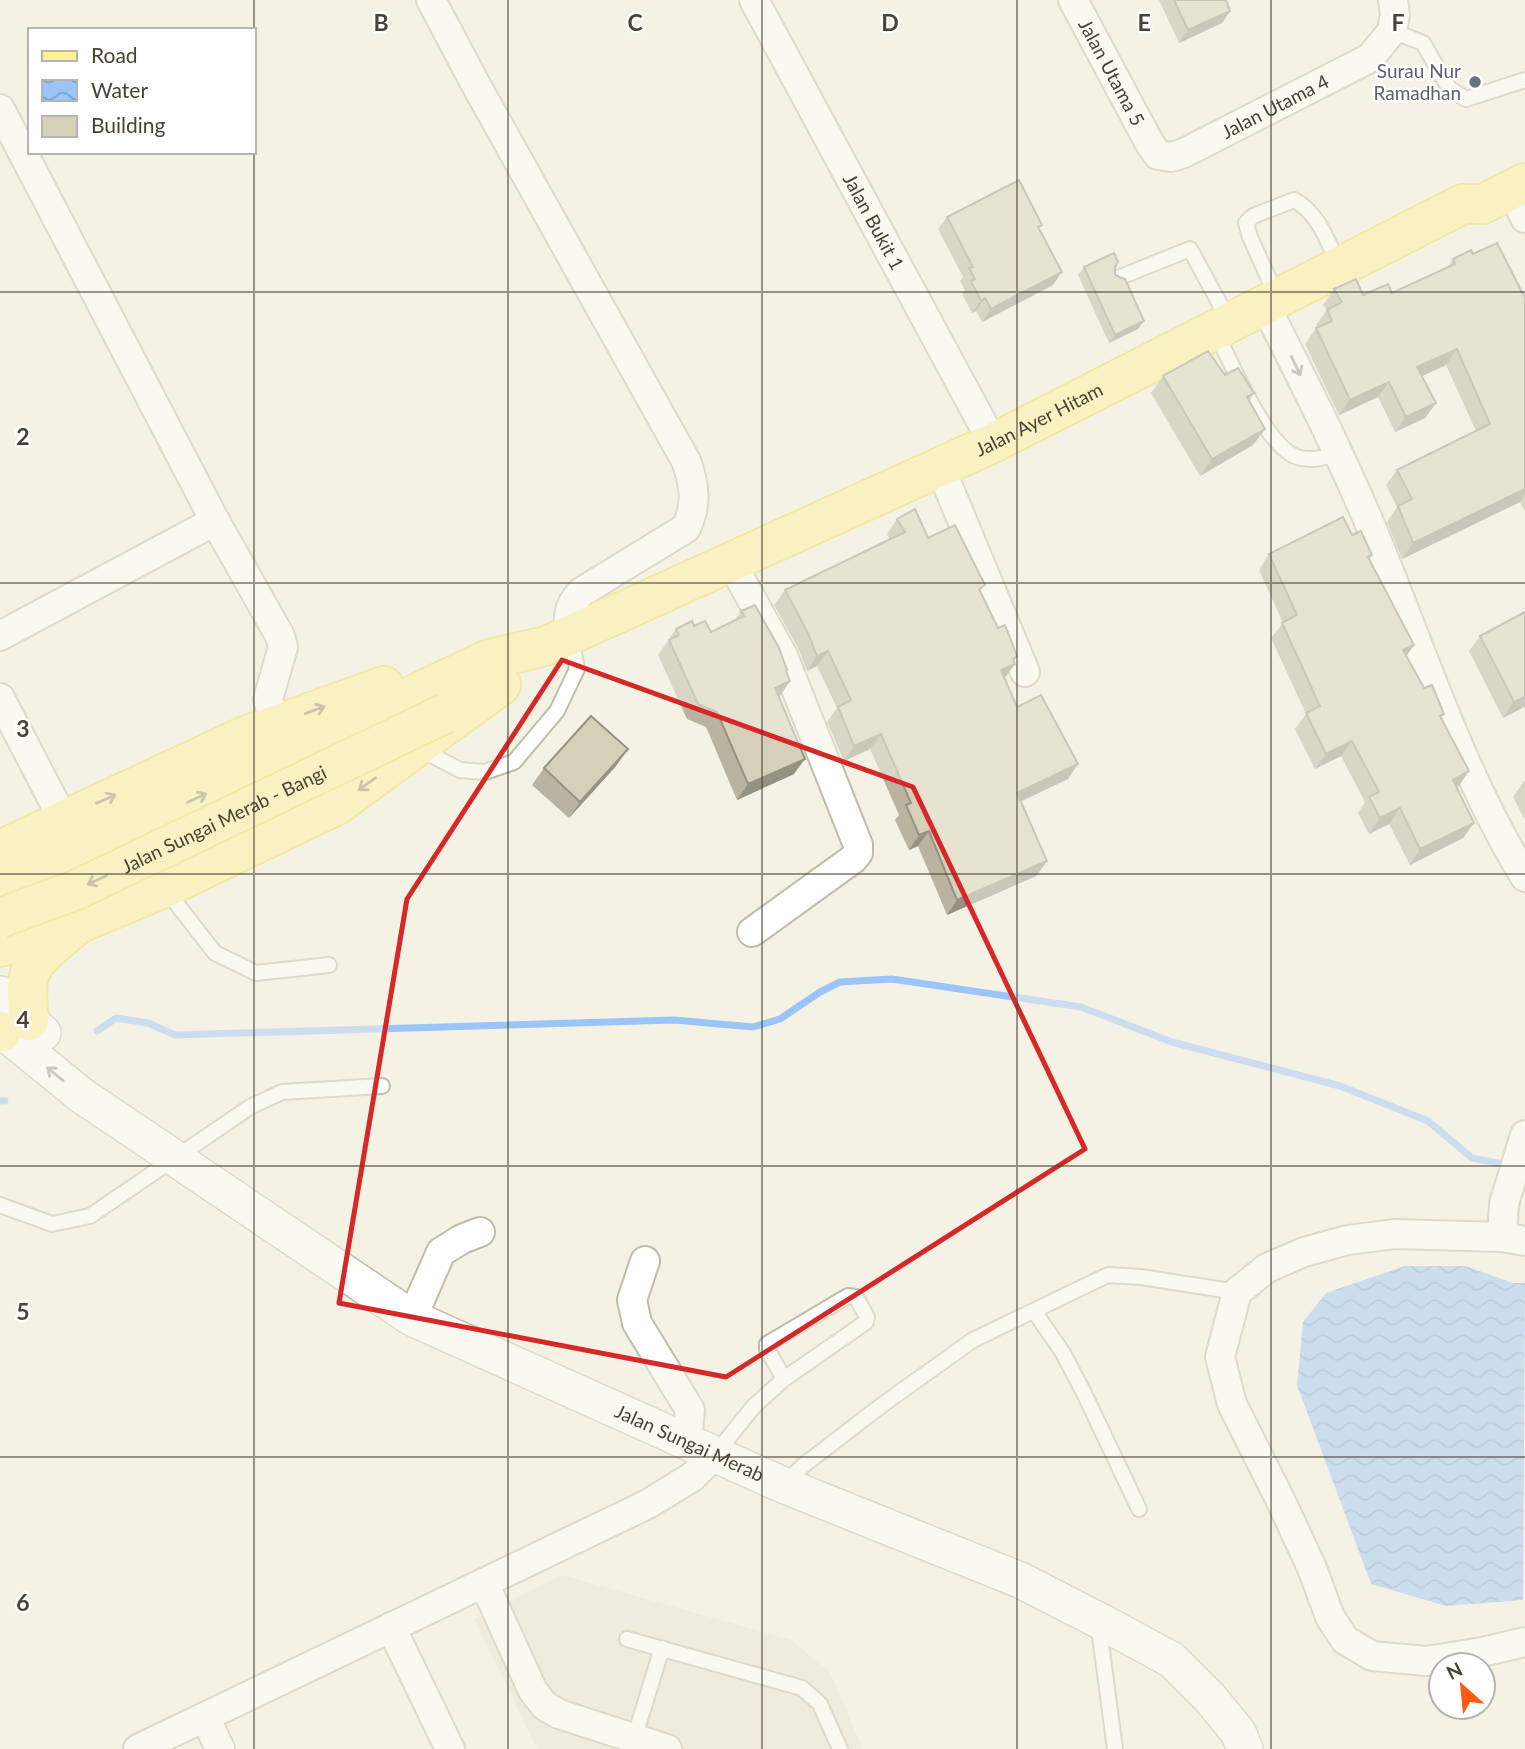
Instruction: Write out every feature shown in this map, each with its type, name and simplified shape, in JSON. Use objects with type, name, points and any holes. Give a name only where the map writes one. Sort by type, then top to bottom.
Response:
[{"type":"main road","name":"Jalan Ayer Hitam","points":[[440,700],[559,641],[993,443],[1463,204],[1475,185],[1521,187]]},
{"type":"main road","points":[[0,850],[245,736],[363,693],[433,671],[495,672]]},
{"type":"main road","points":[[8,1028],[27,995],[29,975],[47,951],[78,924],[164,888],[337,805],[417,748],[495,672]]},
{"type":"main road","name":"Jalan Sungai Merab - Bangi","points":[[0,883],[440,700]]},
{"type":"main road","name":"Jalan Sungai Merab - Bangi","points":[[7,929],[76,890],[440,700]]},
{"type":"main road","points":[[7,929],[78,924]]},
{"type":"street","points":[[432,0],[476,85],[686,461],[693,480],[693,515],[686,528],[580,593],[570,605],[559,641]]},
{"type":"street","name":"Jalan Bukit 1","points":[[754,0],[993,443]]},
{"type":"street","name":"Jalan Utama 5","points":[[1073,0],[1150,144]]},
{"type":"street","points":[[1392,31],[1394,0]]},
{"type":"street","name":"Jalan Utama 4","points":[[1150,144],[1158,155],[1171,157],[1184,153],[1370,58],[1392,31]]},
{"type":"street","points":[[0,109],[215,521],[279,636],[283,647],[268,699],[275,725]]},
{"type":"street","points":[[1271,301],[1339,453],[1468,766],[1499,835],[1525,877]]},
{"type":"street","points":[[940,467],[1025,672]]},
{"type":"street","points":[[0,636],[215,521]]},
{"type":"street","points":[[731,562],[783,656],[858,845],[858,853],[853,859],[752,932]]},
{"type":"street","points":[[0,698],[63,819]]},
{"type":"street","name":"Jalan Sungai Merab","points":[[0,994],[8,1028],[81,1095],[131,1126],[173,1159],[412,1318],[783,1485],[1020,1580],[1172,1661],[1210,1698],[1238,1732],[1245,1749]]},
{"type":"street","points":[[1524,1137],[1504,1205],[1513,1239],[1395,1234],[1348,1240],[1304,1252],[1267,1268],[1237,1292],[1220,1357],[1232,1404],[1312,1568],[1330,1617],[1345,1640],[1373,1656],[1426,1661],[1525,1642]]},
{"type":"street","points":[[412,1318],[441,1252],[480,1232]]},
{"type":"street","points":[[138,1749],[648,1504],[692,1478],[701,1447],[690,1410],[637,1323],[632,1300],[645,1261]]},
{"type":"street","points":[[484,1583],[533,1692],[545,1706],[559,1714],[667,1749]]},
{"type":"street","points":[[391,1627],[450,1749]]},
{"type":"street","points":[[205,1717],[220,1749]]},
{"type":"lane","points":[[1392,31],[1423,43],[1449,88],[1466,99],[1525,80]]},
{"type":"lane","points":[[1271,301],[1246,223],[1253,216],[1294,200],[1304,205],[1314,216],[1340,267]]},
{"type":"lane","points":[[1118,278],[1190,249],[1247,395],[1279,445],[1296,457],[1319,459],[1339,453]]},
{"type":"lane","points":[[417,748],[460,770],[485,772],[514,762],[557,711],[577,669],[559,641]]},
{"type":"lane","points":[[164,888],[215,953],[256,973],[328,965]]},
{"type":"lane","points":[[0,1205],[52,1224],[90,1216],[250,1107],[282,1092],[382,1086]]},
{"type":"lane","points":[[783,1485],[804,1465],[873,1412],[973,1340],[1108,1275],[1141,1277],[1237,1292]]},
{"type":"lane","points":[[701,1447],[784,1379],[866,1322],[867,1317],[856,1297],[848,1296],[767,1343],[767,1349],[784,1379]]},
{"type":"lane","points":[[1034,1311],[1063,1353],[1139,1508]]},
{"type":"lane","points":[[1101,1622],[1100,1636],[1115,1749]]},
{"type":"lane","points":[[627,1639],[802,1688],[820,1704],[840,1749]]},
{"type":"lane","points":[[634,1739],[662,1648]]},
{"type":"highlighted area","points":[[562,660],[913,787],[1085,1149],[726,1377],[339,1303],[407,899]]},
{"type":"shaded area","points":[[562,1575],[791,1640],[830,1672],[863,1749],[537,1749],[474,1619]]},
{"type":"water","points":[[1405,1266],[1465,1266],[1513,1283],[1525,1283],[1523,1600],[1446,1606],[1371,1584],[1297,1385],[1303,1322],[1326,1293]]},
{"type":"building","points":[[1174,0],[1226,0],[1230,11],[1188,30]]},
{"type":"building","points":[[1019,180],[1042,225],[1038,227],[1062,272],[991,309],[985,298],[981,301],[971,281],[975,279],[969,268],[973,267],[947,217]]},
{"type":"building","points":[[1497,243],[1525,298],[1525,489],[1413,543],[1398,506],[1412,499],[1397,470],[1490,424],[1457,349],[1417,367],[1436,403],[1406,417],[1389,382],[1350,400],[1316,328],[1332,321],[1327,310],[1342,302],[1334,289],[1356,279],[1363,295],[1388,284],[1392,293],[1455,264],[1453,259],[1471,250],[1473,254]]},
{"type":"building","points":[[1114,253],[1118,262],[1115,274],[1125,279],[1144,321],[1115,335],[1084,267]]},
{"type":"building","points":[[1208,351],[1225,375],[1238,368],[1254,393],[1247,397],[1265,429],[1212,459],[1163,376]]},
{"type":"building","points":[[915,509],[928,538],[955,525],[985,585],[979,589],[998,628],[1005,625],[1017,656],[1013,659],[1015,664],[1001,670],[1017,707],[1041,695],[1078,764],[1017,793],[1047,861],[957,900],[929,831],[919,835],[906,805],[911,803],[881,734],[854,746],[838,707],[851,700],[828,651],[817,656],[785,590],[905,532],[897,519]]},
{"type":"building","points":[[1343,517],[1352,535],[1361,531],[1372,555],[1368,557],[1414,645],[1403,650],[1424,688],[1432,685],[1444,714],[1440,716],[1469,771],[1453,780],[1474,823],[1420,849],[1400,808],[1380,818],[1369,797],[1379,792],[1352,741],[1326,754],[1306,713],[1320,706],[1282,623],[1297,615],[1269,554]]},
{"type":"building","points":[[755,605],[779,648],[787,670],[790,681],[775,688],[805,759],[748,784],[717,712],[698,704],[669,640],[679,635],[676,629],[692,621],[694,626],[705,621],[711,632],[744,616],[741,611]]},
{"type":"building","points":[[1525,612],[1525,697],[1514,702],[1480,636]]},
{"type":"building","points":[[591,716],[628,749],[580,802],[544,768]]},
{"type":"waterway","points":[[97,1031],[116,1018],[148,1023],[175,1035],[674,1020],[753,1027],[780,1019],[840,982],[892,979],[1081,1007],[1172,1042],[1340,1086],[1428,1121],[1472,1158],[1508,1165]]},
{"type":"waterway","points":[[0,1101],[5,1101]]},
{"type":"place","name":"Surau Nur Ramadhan","points":[[1475,82]]}]
